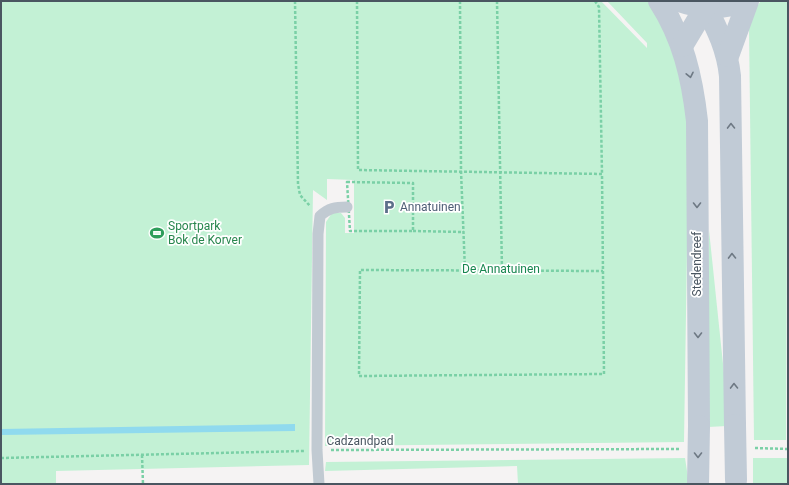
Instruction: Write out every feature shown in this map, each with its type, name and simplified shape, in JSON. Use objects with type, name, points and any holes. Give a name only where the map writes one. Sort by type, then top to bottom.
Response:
[{"type":"main road","name":"Stedendreef","points":[[659,1],[670,18],[682,46],[694,92],[697,121],[698,484]]},
{"type":"main road","points":[[679,1],[706,3],[727,7],[748,1]]},
{"type":"main road","points":[[728,56],[748,1]]},
{"type":"main road","points":[[682,46],[706,3]]},
{"type":"main road","points":[[706,3],[728,56],[730,76],[736,482]]},
{"type":"lane","points":[[318,484],[318,234],[320,216],[328,209],[347,207]]},
{"type":"path","points":[[295,1],[298,184],[300,195],[320,216]]},
{"type":"path","points":[[357,1],[358,170],[500,171],[602,174]]},
{"type":"path","points":[[460,1],[461,171],[465,270]]},
{"type":"path","points":[[497,1],[502,270]]},
{"type":"path","points":[[595,1],[599,7],[602,174],[603,271],[604,374],[359,376],[360,270],[603,271]]},
{"type":"path","points":[[413,231],[414,183],[347,182],[347,207],[350,231],[464,232]]},
{"type":"path","name":"Cadzandpad","points":[[1,458],[317,450],[682,449]]},
{"type":"path","points":[[142,455],[143,484]]},
{"type":"green space","name":"De Annatuinen","points":[[1,1],[601,1],[647,48],[647,43],[607,1],[650,1],[660,20],[676,60],[689,121],[684,442],[325,446],[326,222],[332,213],[341,213],[345,218],[345,233],[354,233],[354,180],[327,179],[327,200],[313,190],[309,465],[56,471],[56,484],[1,484]]},
{"type":"green space","points":[[761,1],[788,1],[786,440],[754,440],[749,28],[754,10]]},
{"type":"green space","points":[[709,230],[727,402],[727,426],[708,427]]},
{"type":"green space","points":[[685,458],[689,484],[518,484],[517,466],[325,471],[326,462]]},
{"type":"green space","points":[[753,458],[787,458],[787,484],[753,484]]},
{"type":"water","points":[[295,424],[295,431],[1,435],[1,429]]},
{"type":"place","name":"Annatuinen","points":[[389,207]]},
{"type":"place","name":"Sportpark Bok de Korver","points":[[157,233]]}]
